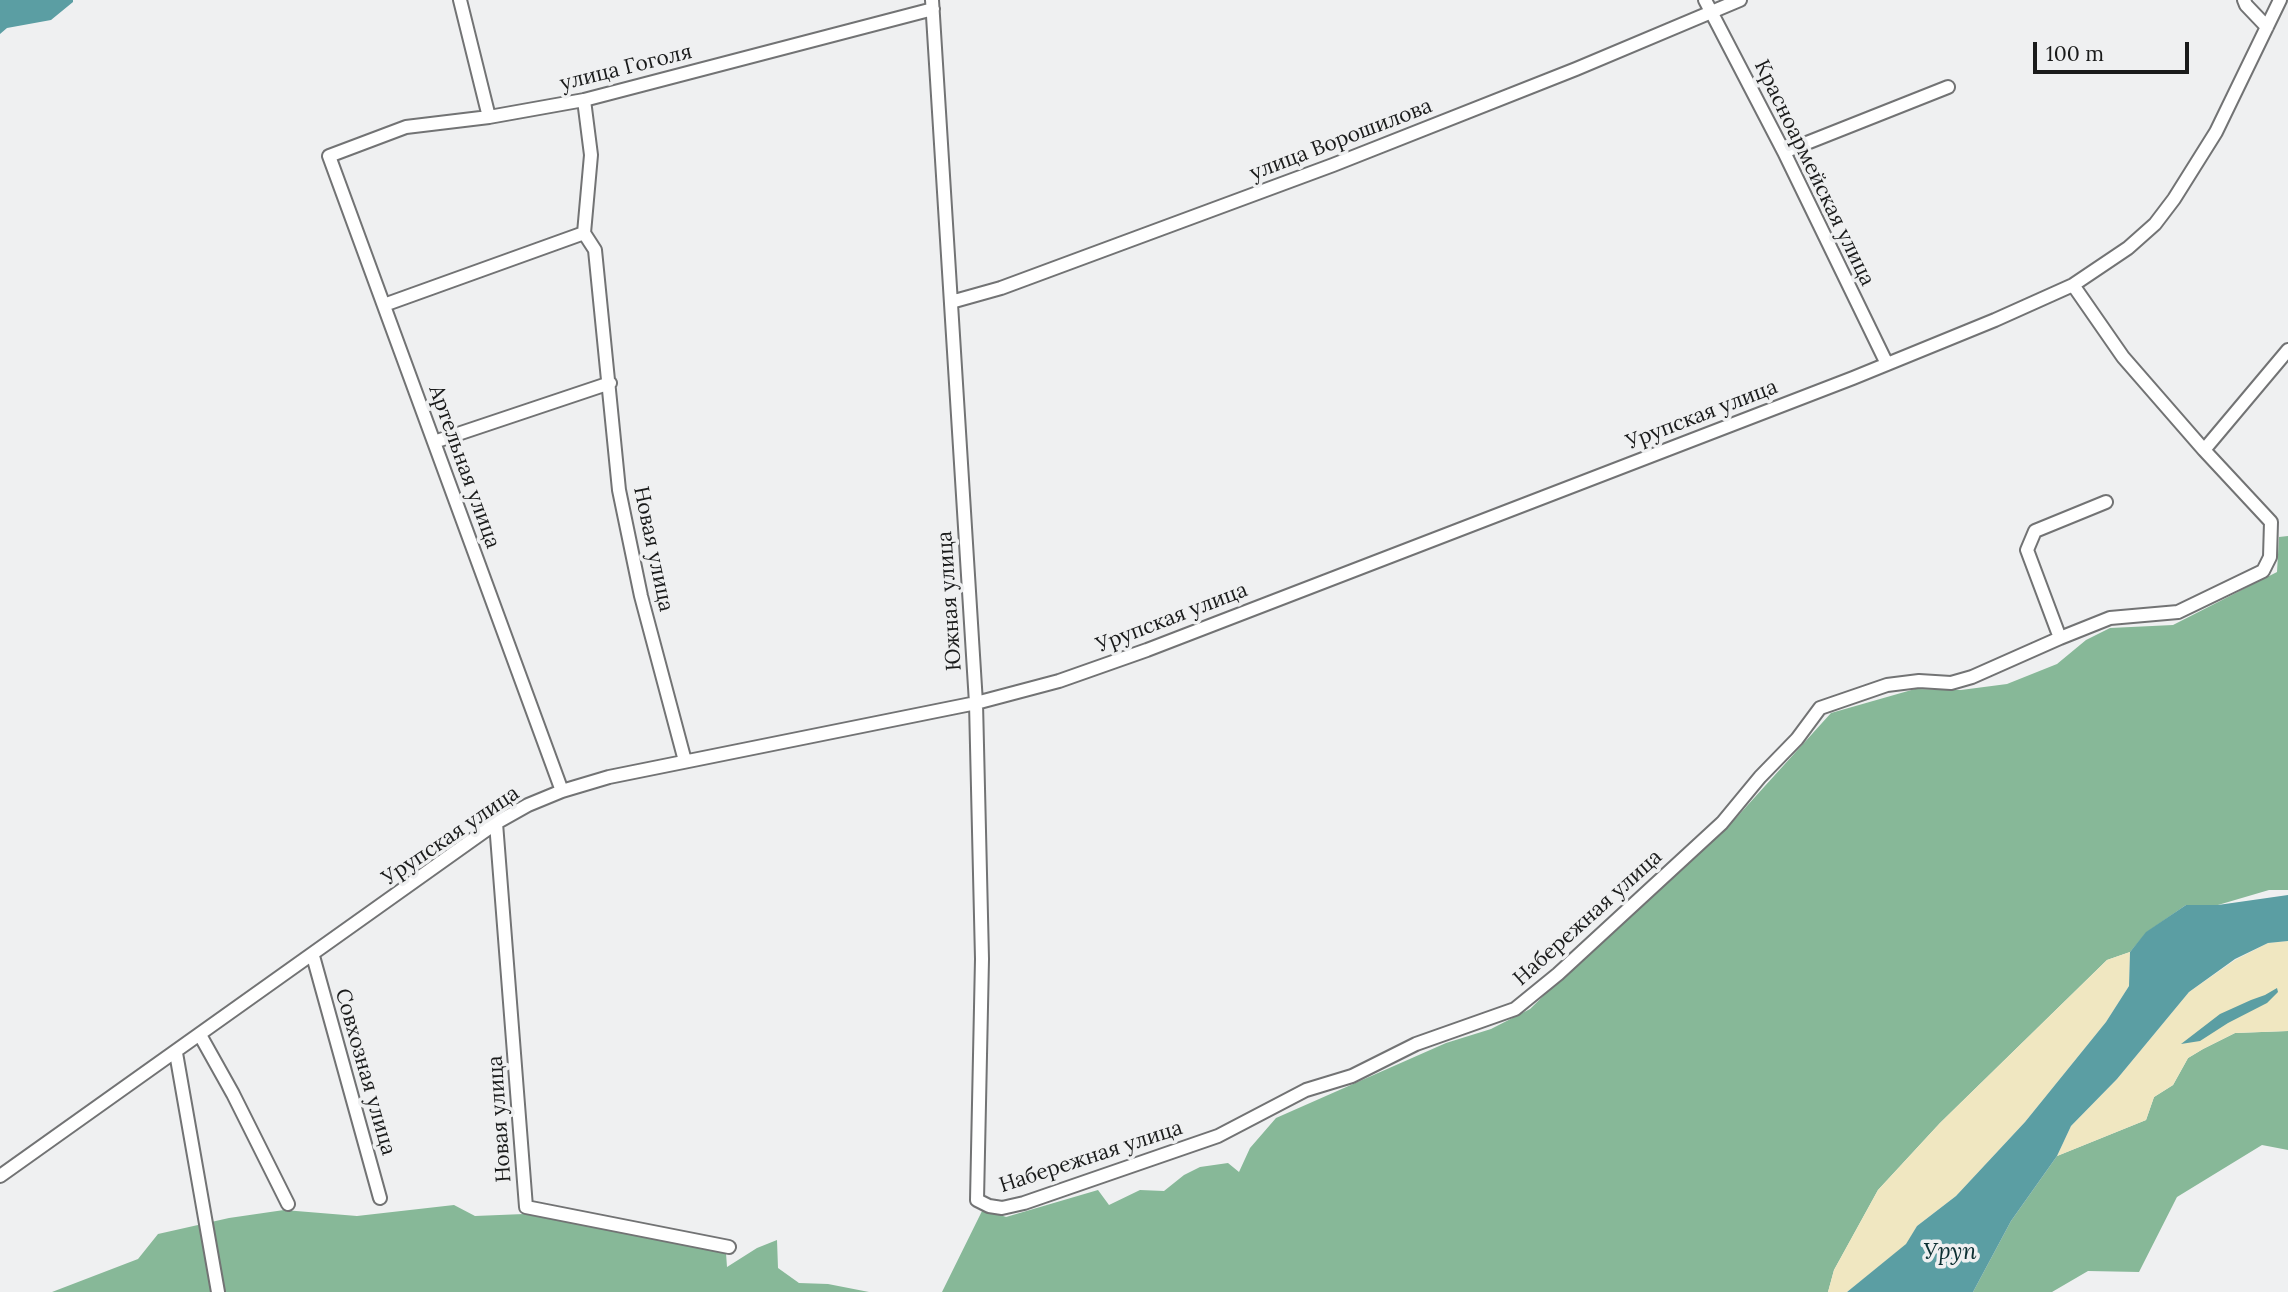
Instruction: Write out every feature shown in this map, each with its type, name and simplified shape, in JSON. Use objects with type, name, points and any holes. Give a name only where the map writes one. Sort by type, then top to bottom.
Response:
[{"type":"street","points":[[460,0],[489,117]]},
{"type":"street","name":"улица Ворошилова","points":[[951,302],[1001,288],[1320,169],[1576,69],[1708,6],[1740,0]]},
{"type":"street","points":[[2244,0],[2267,27]]},
{"type":"street","name":"Урупская улица","points":[[0,1177],[496,823],[562,790],[609,776],[976,703],[1059,681],[1147,650],[1887,365],[2073,285],[2128,248],[2155,224],[2174,198],[2216,132],[2280,0]]},
{"type":"street","name":"улица Гоголя","points":[[329,156],[406,127],[489,117],[584,100],[933,4]]},
{"type":"street","name":"Южная улица","points":[[933,4],[976,703],[982,959],[977,1200]]},
{"type":"street","name":"Красноармейская улица","points":[[1708,6],[1784,152],[1887,365]]},
{"type":"street","points":[[1784,152],[1948,87]]},
{"type":"street","name":"Новая улица","points":[[584,100],[591,155],[584,233],[595,250],[619,490],[641,596],[685,761]]},
{"type":"street","name":"Артельная улица","points":[[329,156],[562,790]]},
{"type":"street","points":[[384,305],[584,233]]},
{"type":"street","points":[[2073,285],[2123,357],[2204,450],[2288,350]]},
{"type":"street","points":[[434,442],[610,383]]},
{"type":"street","name":"Набережная улица","points":[[977,1200],[1002,1208],[1024,1203],[1218,1136],[1306,1090],[1352,1076],[1416,1044],[1516,1009],[1558,975],[1721,823],[1797,739],[1820,708],[1887,685],[1919,681],[1951,683],[1972,677],[2110,618],[2178,612],[2263,571],[2270,557],[2271,522],[2204,450]]},
{"type":"street","points":[[2060,638],[2027,550],[2035,531],[2106,502]]},
{"type":"street","name":"Новая улица","points":[[496,823],[526,1207],[729,1247]]},
{"type":"street","name":"Совхозная улица","points":[[313,956],[380,1198]]},
{"type":"street","points":[[200,1035],[288,1204]]},
{"type":"street","points":[[176,1053],[218,1292]]},
{"type":"green space","points":[[2288,536],[2288,890],[2269,890],[2218,905],[2186,905],[2147,932],[2130,952],[2107,960],[1940,1123],[1878,1190],[1834,1270],[1828,1292],[942,1292],[983,1209],[1006,1217],[1098,1190],[1109,1205],[1140,1190],[1164,1191],[1184,1175],[1200,1167],[1228,1163],[1239,1172],[1250,1148],[1276,1118],[1446,1043],[1491,1029],[1530,1009],[1691,851],[1736,818],[1831,713],[1915,689],[1961,690],[2007,684],[2057,664],[2086,640],[2110,628],[2173,625],[2277,572],[2279,537]]},
{"type":"green space","points":[[2288,1031],[2288,1150],[2262,1145],[2177,1197],[2139,1272],[2088,1271],[2052,1292],[1973,1292],[2011,1221],[2057,1156],[2146,1120],[2154,1097],[2173,1085],[2188,1058],[2203,1049],[2235,1033]]},
{"type":"green space","points":[[454,1205],[475,1216],[524,1214],[726,1253],[727,1267],[757,1248],[777,1240],[778,1268],[799,1283],[828,1284],[869,1292],[52,1292],[138,1259],[158,1234],[229,1218],[284,1210],[357,1216]]},
{"type":"sand","points":[[2288,941],[2288,1031],[2235,1033],[2203,1049],[2188,1058],[2173,1085],[2154,1097],[2146,1120],[2057,1156],[2071,1126],[2117,1079],[2189,992],[2235,960],[2268,943]]},
{"type":"sand","points":[[2130,952],[2129,986],[2106,1022],[2025,1122],[1956,1196],[1917,1226],[1907,1244],[1847,1292],[1828,1292],[1834,1270],[1878,1190],[1940,1123],[2107,960]]},
{"type":"water","points":[[0,0],[73,2],[51,20],[7,28],[0,34]]},
{"type":"water","name":"Уруп","points":[[2288,895],[2288,941],[2268,943],[2235,959],[2189,992],[2117,1079],[2071,1126],[2057,1156],[2011,1221],[1973,1292],[1847,1292],[1906,1244],[1917,1226],[1956,1196],[2025,1122],[2106,1022],[2129,986],[2130,952],[2146,932],[2186,905],[2218,905]]},
{"type":"water","points":[[2277,988],[2278,992],[2267,1003],[2200,1041],[2181,1044],[2220,1014]]}]
